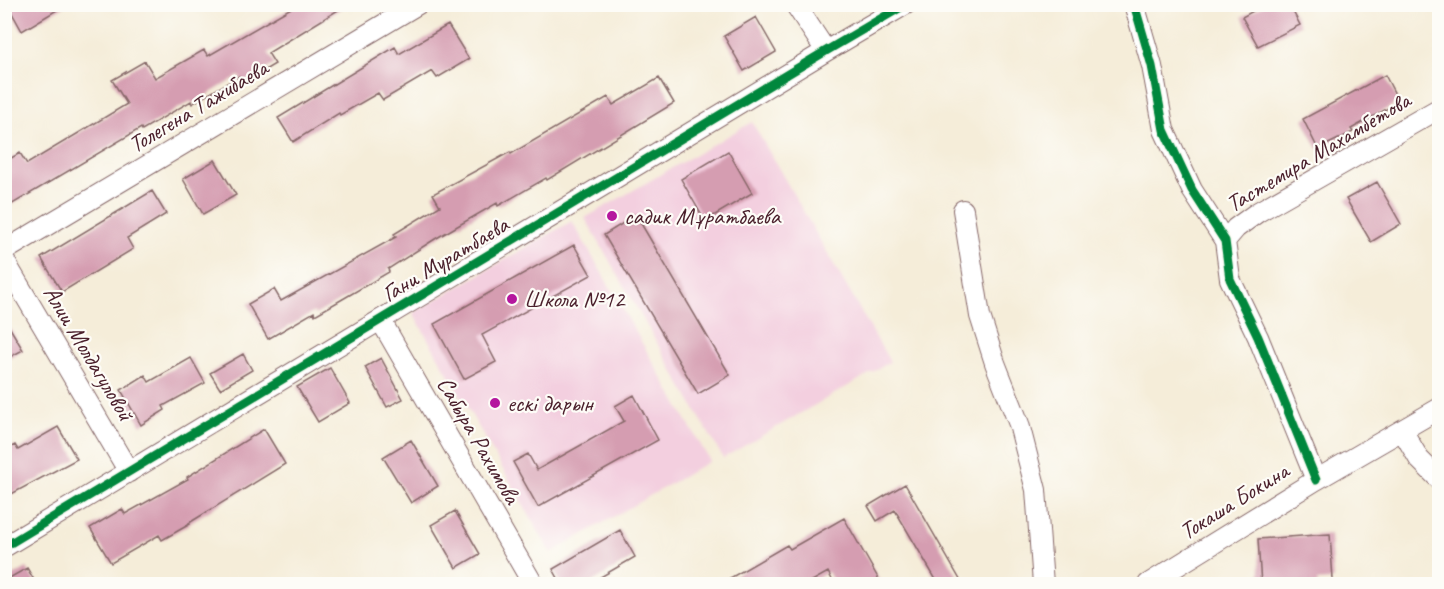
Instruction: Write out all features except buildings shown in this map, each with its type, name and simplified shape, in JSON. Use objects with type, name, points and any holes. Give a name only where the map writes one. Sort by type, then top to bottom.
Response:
[{"type":"street","name":"Толегена Тажибаева","points":[[4,251],[418,4]]},
{"type":"street","points":[[795,4],[825,51]]},
{"type":"street","name":"Гани Муратбаева","points":[[4,547],[906,4]]},
{"type":"street","points":[[1134,4],[1152,66],[1164,130],[1192,190],[1225,241],[1230,279],[1258,337],[1316,480]]},
{"type":"street","name":"Тастемира Махамбетова","points":[[1225,241],[1236,228],[1258,212],[1440,108]]},
{"type":"street","points":[[963,210],[980,316],[995,363],[1019,424],[1036,490],[1042,585]]},
{"type":"street","name":"Алии Молдагуловой","points":[[4,260],[129,472]]},
{"type":"street","name":"Сабыра Рахимова","points":[[381,321],[533,585]]},
{"type":"street","name":"Токаша Бокина","points":[[1148,585],[1316,480],[1440,408]]},
{"type":"street","points":[[1402,430],[1419,459],[1440,480]]},
{"type":"shaded area","points":[[752,122],[890,362],[723,458],[585,218]]},
{"type":"shaded area","points":[[572,221],[710,461],[551,553],[413,313]]},
{"type":"cycle path","points":[[4,547],[906,4]]},
{"type":"cycle path","points":[[1134,4],[1152,66],[1164,130],[1192,190],[1225,241],[1230,279],[1258,337],[1316,480]]},
{"type":"place","name":"садик Мұратбаева","points":[[612,216]]},
{"type":"place","name":"Школа №12","points":[[512,299]]},
{"type":"place","name":"ескі дарын","points":[[495,403]]}]
